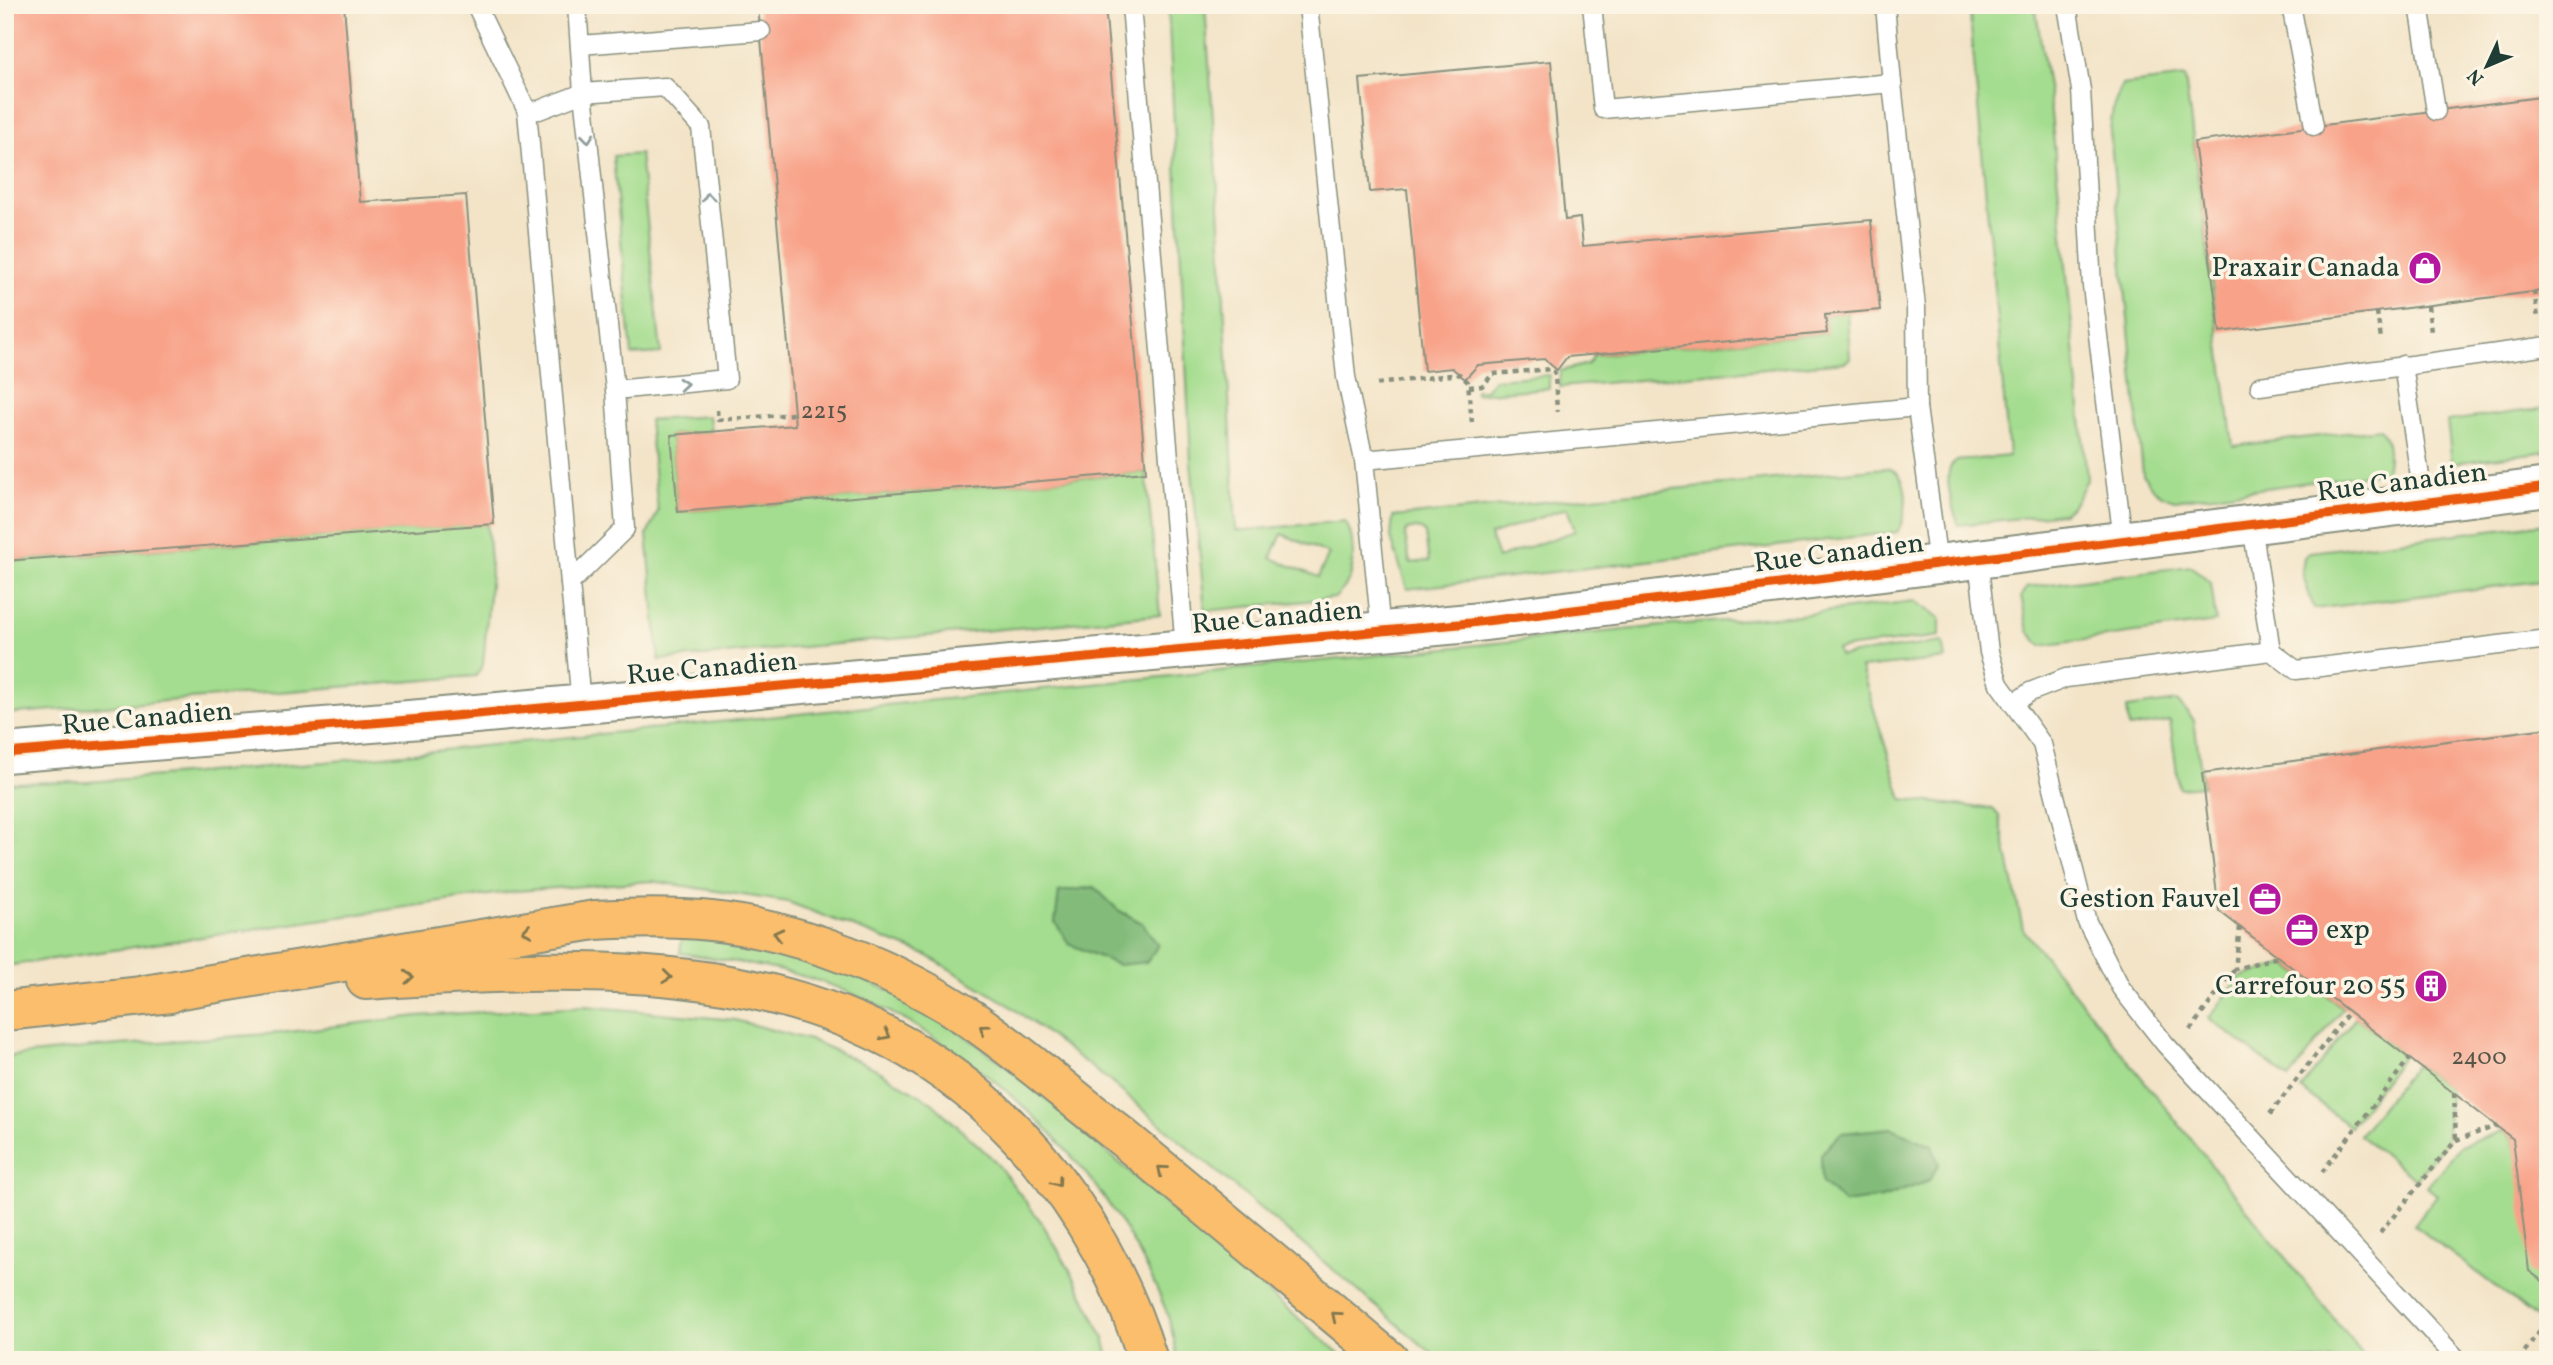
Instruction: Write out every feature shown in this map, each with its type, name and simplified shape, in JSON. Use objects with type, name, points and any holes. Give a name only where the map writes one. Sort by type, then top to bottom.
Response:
[{"type":"highway","points":[[145,995],[595,920],[666,918],[713,921],[802,941],[845,954],[885,972],[969,1018],[1016,1052],[1142,1154],[1389,1360]]},
{"type":"highway","points":[[5,1010],[145,995],[442,975],[599,972],[647,974],[738,986],[785,996],[825,1009],[887,1035],[935,1064],[975,1094],[1015,1132],[1079,1212],[1123,1294],[1149,1360]]},
{"type":"street","name":"Rue Canadien","points":[[5,752],[581,704],[1484,622],[2548,487]]},
{"type":"lane","points":[[476,5],[527,111],[581,704]]},
{"type":"lane","points":[[570,583],[625,529],[615,390],[583,93],[577,5]]},
{"type":"lane","points":[[1131,5],[1185,649]]},
{"type":"lane","points":[[1308,5],[1348,386],[1364,460],[1381,631]]},
{"type":"lane","points":[[1592,5],[1603,109],[1892,83]]},
{"type":"lane","points":[[1885,5],[1916,307],[1917,407],[1938,565]]},
{"type":"lane","points":[[2291,5],[2314,126]]},
{"type":"lane","points":[[2419,5],[2436,111]]},
{"type":"lane","points":[[2073,6],[2081,90],[2092,286],[2123,541]]},
{"type":"lane","points":[[580,45],[761,31]]},
{"type":"lane","points":[[527,111],[539,110],[583,93],[665,87],[701,127],[727,379],[615,390]]},
{"type":"lane","points":[[2260,386],[2548,346]]},
{"type":"lane","points":[[2403,365],[2424,503]]},
{"type":"lane","points":[[1364,460],[1917,407]]},
{"type":"lane","points":[[2252,524],[2271,651],[2296,670],[2548,639]]},
{"type":"lane","points":[[1978,560],[1989,652],[1998,684],[2042,744],[2087,922],[2121,988],[2165,1044],[2458,1360]]},
{"type":"lane","points":[[2012,704],[2030,692],[2066,677],[2271,651]]},
{"type":"path","points":[[1469,387],[1482,386],[1493,374],[1550,367],[1555,373],[1555,387]]},
{"type":"path","points":[[1348,386],[1459,374],[1468,382],[1469,395]]},
{"type":"path","points":[[718,420],[794,414]]},
{"type":"path","points":[[2203,1014],[2235,969],[2240,928]]},
{"type":"path","points":[[2235,969],[2278,957]]},
{"type":"path","points":[[2251,1137],[2349,1012]]},
{"type":"path","points":[[2304,1195],[2409,1059]]},
{"type":"path","points":[[2454,1093],[2456,1140]]},
{"type":"path","points":[[2361,1256],[2456,1140],[2497,1126]]},
{"type":"path","points":[[2519,1360],[2547,1321],[2547,1284]]},
{"type":"green space","points":[[1168,5],[1205,5],[1219,205],[1236,531],[1345,521],[1351,535],[1353,553],[1349,579],[1343,589],[1335,598],[1205,611],[1191,462]],"holes":[[[1282,534],[1329,554],[1318,577],[1271,558]]]},
{"type":"green space","points":[[1969,5],[2035,5],[2049,93],[2087,479],[2075,502],[2063,513],[1959,525],[1949,491],[1951,465],[1956,461],[2009,456]]},
{"type":"green space","points":[[2185,77],[2233,446],[2380,429],[2388,449],[2385,472],[2175,500],[2156,491],[2143,475],[2110,132],[2113,108],[2122,85]]},
{"type":"green space","points":[[640,154],[661,353],[632,355],[613,156]]},
{"type":"green space","points":[[1847,312],[1850,359],[1845,362],[1560,387],[1560,371],[1588,364],[1593,355],[1826,333],[1825,315]]},
{"type":"green space","points":[[1549,375],[1549,388],[1475,394],[1475,390],[1485,390],[1495,379]]},
{"type":"green space","points":[[2548,408],[2548,451],[2452,463],[2447,421]]},
{"type":"green space","points":[[709,416],[711,432],[671,435],[678,512],[1146,472],[1160,615],[659,660],[647,535],[658,511],[649,420]]},
{"type":"green space","points":[[1884,468],[1893,470],[1900,476],[1906,494],[1904,515],[1897,532],[1407,589],[1391,538],[1393,517]],"holes":[[[1567,508],[1575,531],[1498,558],[1490,535]],[[1416,528],[1425,534],[1429,561],[1410,563],[1405,535],[1407,530]]]},
{"type":"green space","points":[[2548,523],[2548,580],[2314,609],[2302,572],[2304,557],[2310,552]]},
{"type":"green space","points":[[487,524],[491,573],[483,665],[476,676],[5,714],[5,588],[12,576],[11,561]]},
{"type":"green space","points":[[2191,566],[2211,583],[2216,622],[2041,646],[2028,631],[2021,596],[2027,587]]},
{"type":"green space","points":[[1915,601],[1940,618],[1940,636],[1837,649],[1839,656],[1943,642],[1946,659],[1861,668],[1902,799],[1993,809],[1999,816],[2023,929],[2367,1360],[1440,1360],[1107,1079],[1009,1005],[926,955],[788,902],[652,881],[515,891],[5,966],[5,783],[89,782],[325,762],[1673,625],[1799,615]],"holes":[[[1094,887],[1118,910],[1142,923],[1158,945],[1059,892]]]},
{"type":"green space","points":[[2177,701],[2194,720],[2203,786],[2179,788],[2170,721],[2129,728],[2127,708]]},
{"type":"green space","points":[[1094,887],[1118,910],[1142,923],[1158,945],[1147,962],[1118,965],[1069,944],[1055,922],[1059,892]]},
{"type":"green space","points":[[682,937],[757,948],[839,972],[888,990],[936,1017],[1037,1091],[1347,1360],[1178,1360],[1167,1313],[1143,1261],[1114,1212],[1080,1166],[1042,1124],[1000,1085],[954,1051],[906,1021],[855,995],[791,973],[680,953]]},
{"type":"green space","points":[[2286,964],[2343,1008],[2289,1079],[2209,1018],[2240,977]]},
{"type":"green space","points":[[585,1006],[735,1020],[813,1041],[872,1067],[931,1102],[994,1160],[1042,1223],[1074,1277],[1104,1338],[1110,1360],[5,1360],[5,1057],[94,1047],[280,1033],[418,1016]]},
{"type":"green space","points":[[2356,1017],[2404,1054],[2350,1127],[2301,1089]]},
{"type":"green space","points":[[2416,1064],[2449,1089],[2447,1140],[2416,1179],[2359,1135]]},
{"type":"green space","points":[[1892,1128],[1932,1146],[1939,1164],[1929,1181],[1882,1198],[1844,1203],[1822,1183],[1821,1154],[1841,1133]]},
{"type":"green space","points":[[2503,1131],[2513,1139],[2540,1279],[2537,1318],[2414,1225],[2437,1195],[2427,1187],[2460,1146]]},
{"type":"building","points":[[5,5],[344,5],[360,202],[466,195],[494,524],[5,561]]},
{"type":"building","points":[[758,5],[1105,5],[1146,472],[678,512],[671,435],[795,425]]},
{"type":"building","points":[[1551,61],[1565,220],[1580,218],[1583,246],[1871,220],[1880,310],[1825,315],[1827,333],[1567,357],[1557,370],[1544,359],[1478,365],[1465,379],[1452,368],[1424,371],[1407,189],[1370,192],[1360,79]]},
{"type":"building","points":[[2548,96],[2548,290],[2220,332],[2194,142]]},
{"type":"building","name":"Carrefour 20 55","points":[[2548,728],[2548,1285],[2529,1271],[2513,1139],[2219,911],[2202,773]]},
{"type":"cycle path","points":[[5,753],[421,719],[1470,623],[2548,487]]},
{"type":"place","name":"Praxair Canada","points":[[2425,268]]},
{"type":"place","name":"Gestion Fauvel","points":[[2265,899]]},
{"type":"place","name":"exp","points":[[2302,930]]},
{"type":"place","name":"Carrefour 20 55","points":[[2431,986]]}]
